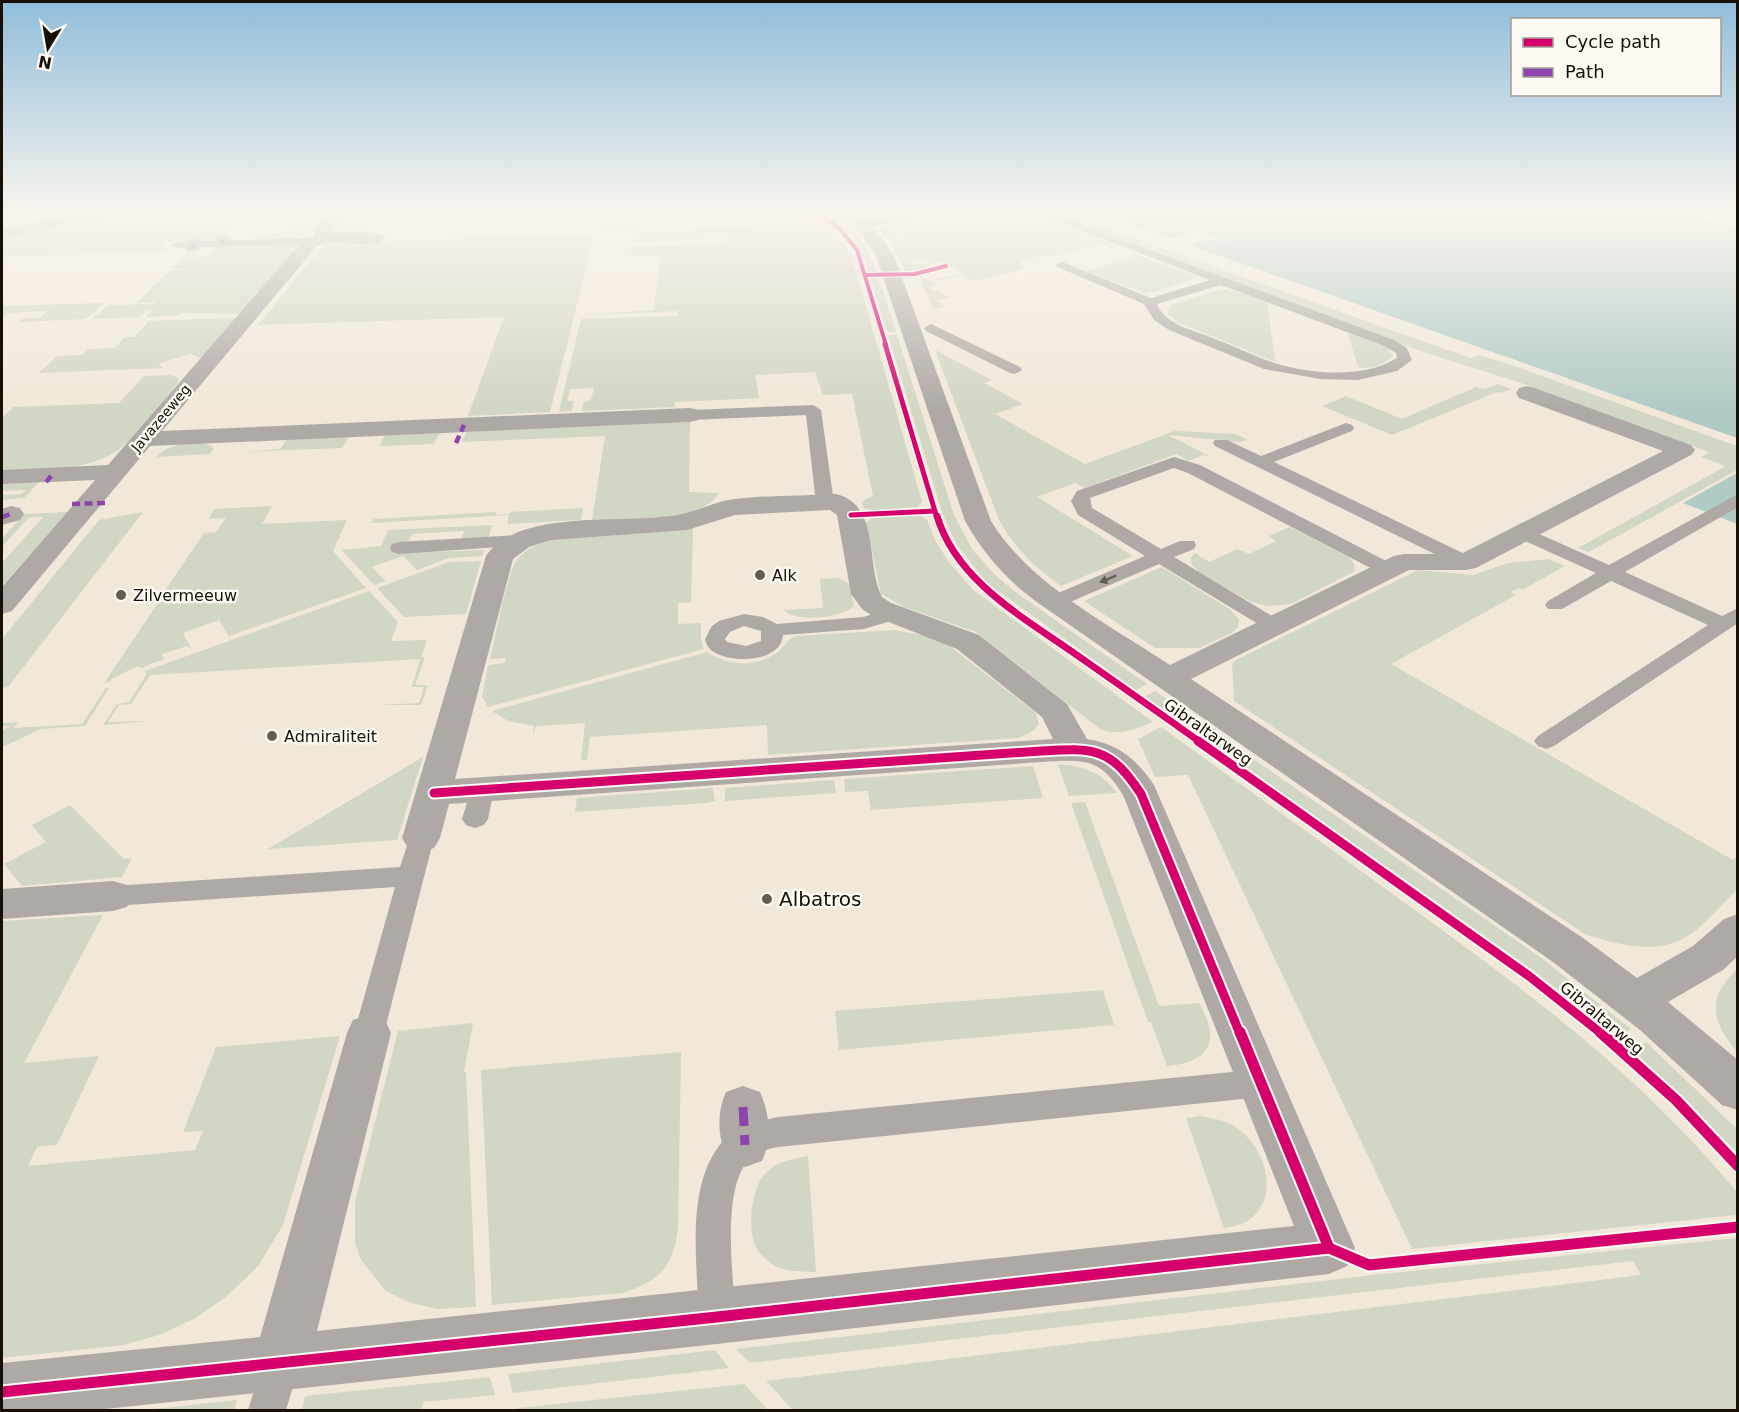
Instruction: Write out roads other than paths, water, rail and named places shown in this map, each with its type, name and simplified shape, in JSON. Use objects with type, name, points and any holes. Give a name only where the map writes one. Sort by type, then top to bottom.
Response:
[{"type":"street","name":"Javazeeweg","points":[[2,605],[280,278]]},
{"type":"street","name":"Gibraltarweg","points":[[893,278],[978,521],[990,542],[1008,564],[1056,601],[1168,678],[1503,904],[1636,1000],[1689,1044],[1737,1090]]},
{"type":"street","points":[[1168,678],[1404,562],[1466,562],[1683,450],[1527,393]]},
{"type":"street","points":[[144,439],[460,434],[690,415]]},
{"type":"street","points":[[2,477],[49,479],[115,472]]},
{"type":"street","points":[[421,838],[500,556],[519,541],[566,529],[687,522],[714,511],[735,507],[836,502],[850,512],[866,594],[872,603],[894,614],[968,642],[1054,711],[1074,749]]},
{"type":"street","points":[[2,1392],[274,1386],[717,1317],[1329,1248],[1141,794],[1122,765],[1096,752],[1074,749],[479,804],[434,792]]},
{"type":"street","points":[[2,904],[113,896]]},
{"type":"street","points":[[1636,1000],[1708,958],[1737,930]]},
{"type":"street","points":[[274,1386],[369,1033]]},
{"type":"lane","points":[[1090,278],[1150,302],[1220,281]]},
{"type":"lane","points":[[1150,302],[1160,320],[1268,365],[1305,373],[1359,375],[1374,373],[1405,360],[1402,351],[1389,343],[1212,278]]},
{"type":"lane","points":[[931,328],[1015,370]]},
{"type":"lane","points":[[690,415],[813,410],[825,502]]},
{"type":"lane","points":[[1260,462],[1346,428]]},
{"type":"lane","points":[[1221,443],[1466,562]]},
{"type":"lane","points":[[1275,626],[1084,511],[1081,506],[1083,495],[1174,462],[1194,470],[1389,570]]},
{"type":"lane","points":[[1555,605],[1737,499]]},
{"type":"lane","points":[[1522,533],[1610,573],[1730,619]]},
{"type":"lane","points":[[399,548],[519,541]]},
{"type":"lane","points":[[1056,601],[1187,545]]},
{"type":"lane","points":[[772,632],[792,627],[864,623],[894,614]]},
{"type":"lane","points":[[743,616],[761,623],[772,632],[771,643],[752,653],[733,653],[718,646],[715,639],[718,632],[726,625],[743,616]]},
{"type":"lane","points":[[1546,741],[1730,619]]},
{"type":"lane","points":[[369,1033],[421,838]]},
{"type":"lane","points":[[113,896],[411,876]]},
{"type":"lane","points":[[717,1317],[714,1203],[725,1166],[737,1149],[744,1126],[756,1137],[778,1132],[1262,1083]]},
{"type":"water","points":[[1282,278],[1737,278],[1737,438]]},
{"type":"water","points":[[1737,473],[1737,524],[1683,503]]},
{"type":"place","name":"Alk","points":[[760,575]]},
{"type":"place","name":"Zilvermeeuw","points":[[121,595]]},
{"type":"place","name":"Admiraliteit","points":[[272,736]]},
{"type":"place","name":"Albatros","points":[[767,899]]}]
